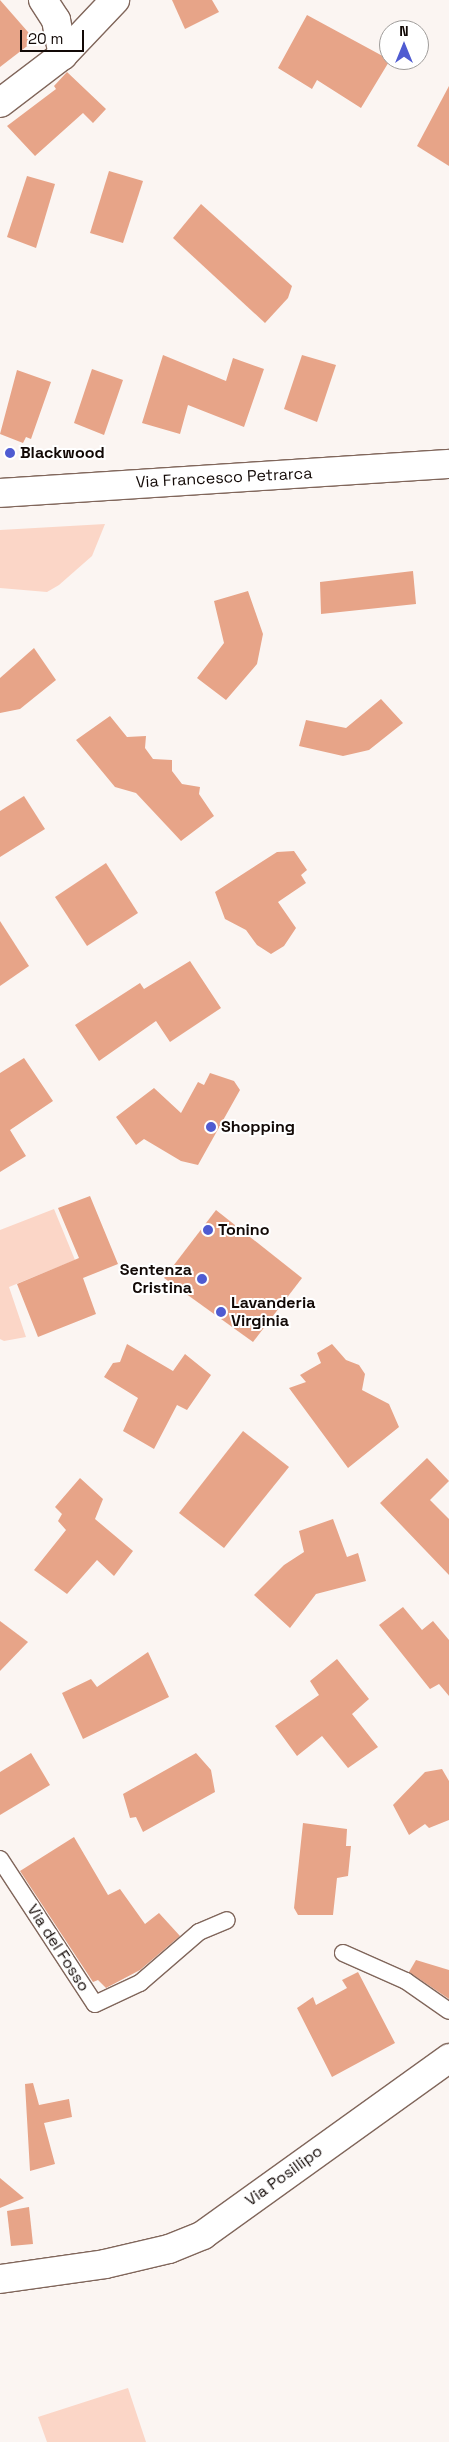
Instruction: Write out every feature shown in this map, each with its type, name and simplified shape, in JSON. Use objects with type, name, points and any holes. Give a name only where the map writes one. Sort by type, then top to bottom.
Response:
[{"type":"street","points":[[43,0],[56,20],[63,54]]},
{"type":"street","points":[[0,103],[63,54],[115,0]]},
{"type":"street","name":"Via Francesco Petrarca","points":[[0,493],[449,464]]},
{"type":"street","name":"Via del Fosso","points":[[0,1859],[95,2004],[140,1984],[199,1932],[227,1920]]},
{"type":"street","points":[[343,1953],[406,1981],[449,2010]]},
{"type":"street","name":"Via Posillipo","points":[[0,2278],[105,2264],[169,2249],[203,2234],[449,2058]]},
{"type":"shaded area","points":[[105,524],[92,556],[59,585],[47,592],[0,588],[0,530]]},
{"type":"shaded area","points":[[54,1209],[75,1260],[9,1287],[26,1337],[4,1341],[0,1339],[0,1230]]},
{"type":"shaded area","points":[[128,2388],[146,2442],[47,2442],[38,2417]]},
{"type":"building","points":[[0,0],[35,40],[0,67]]},
{"type":"building","points":[[172,0],[212,0],[219,12],[185,29]]},
{"type":"building","points":[[307,15],[379,54],[379,70],[384,70],[361,108],[317,80],[312,89],[278,68]]},
{"type":"building","points":[[67,72],[106,109],[93,123],[83,113],[35,156],[7,126],[56,89],[54,86]]},
{"type":"building","points":[[449,86],[449,166],[417,146]]},
{"type":"building","points":[[109,171],[143,181],[123,243],[90,233]]},
{"type":"building","points":[[27,176],[55,184],[36,248],[7,237]]},
{"type":"building","points":[[201,204],[292,286],[288,298],[265,323],[173,238]]},
{"type":"building","points":[[163,355],[226,381],[233,358],[264,369],[244,427],[188,405],[180,434],[142,423]]},
{"type":"building","points":[[302,355],[336,365],[317,422],[284,409]]},
{"type":"building","points":[[92,369],[123,380],[104,435],[74,423]]},
{"type":"building","points":[[17,370],[51,382],[31,439],[26,437],[23,443],[0,434]]},
{"type":"building","points":[[413,571],[416,604],[321,614],[320,582]]},
{"type":"building","points":[[248,591],[263,634],[257,664],[226,700],[197,678],[224,643],[214,601]]},
{"type":"building","points":[[34,648],[56,680],[20,709],[0,713],[0,678]]},
{"type":"building","points":[[381,699],[403,723],[369,750],[343,756],[299,746],[306,720],[346,728]]},
{"type":"building","points":[[110,716],[127,737],[146,736],[145,748],[153,759],[172,760],[172,771],[182,784],[200,787],[199,794],[214,816],[181,841],[136,793],[115,787],[76,740]]},
{"type":"building","points":[[24,796],[45,829],[0,857],[0,811]]},
{"type":"building","points":[[294,851],[307,870],[301,875],[306,883],[278,902],[296,928],[284,946],[271,954],[257,945],[246,930],[225,919],[215,892],[277,852]]},
{"type":"building","points":[[106,863],[138,913],[87,946],[55,897]]},
{"type":"building","points":[[0,921],[29,966],[0,986]]},
{"type":"building","points":[[190,961],[221,1008],[170,1042],[156,1021],[99,1061],[75,1025],[140,983],[144,989]]},
{"type":"building","points":[[24,1058],[53,1101],[10,1130],[26,1156],[0,1172],[0,1073]]},
{"type":"building","points":[[210,1073],[234,1081],[240,1090],[198,1165],[181,1161],[144,1139],[136,1145],[116,1117],[154,1088],[181,1113],[198,1082],[204,1085]]},
{"type":"building","points":[[90,1196],[118,1264],[83,1278],[96,1314],[38,1337],[17,1284],[79,1258],[58,1208]]},
{"type":"building","points":[[216,1210],[302,1278],[253,1342],[164,1278]]},
{"type":"building","points":[[127,1344],[173,1371],[185,1354],[211,1375],[187,1410],[177,1405],[154,1449],[123,1431],[138,1398],[104,1377],[113,1363],[120,1362]]},
{"type":"building","points":[[332,1344],[346,1360],[359,1365],[365,1374],[362,1390],[389,1404],[399,1427],[348,1468],[289,1388],[306,1382],[300,1375],[321,1363],[317,1353]]},
{"type":"building","points":[[243,1431],[289,1467],[224,1548],[179,1513]]},
{"type":"building","points":[[427,1458],[449,1481],[430,1500],[449,1519],[449,1575],[380,1503]]},
{"type":"building","points":[[80,1478],[103,1499],[95,1519],[133,1551],[114,1576],[97,1560],[67,1594],[34,1570],[66,1530],[58,1521],[62,1514],[55,1507]]},
{"type":"building","points":[[333,1519],[347,1557],[358,1553],[366,1581],[316,1594],[290,1628],[254,1595],[284,1565],[304,1552],[299,1531]]},
{"type":"building","points":[[403,1607],[422,1630],[433,1621],[449,1640],[449,1696],[439,1684],[430,1689],[379,1625]]},
{"type":"building","points":[[0,1621],[28,1642],[0,1671]]},
{"type":"building","points":[[148,1652],[169,1697],[83,1739],[62,1693],[91,1679],[97,1687]]},
{"type":"building","points":[[337,1659],[369,1699],[352,1714],[378,1747],[348,1768],[322,1736],[297,1756],[275,1726],[319,1695],[310,1681]]},
{"type":"building","points":[[31,1753],[50,1785],[0,1815],[0,1772]]},
{"type":"building","points":[[196,1753],[211,1770],[215,1792],[143,1832],[136,1817],[130,1818],[123,1794]]},
{"type":"building","points":[[442,1769],[449,1781],[449,1820],[429,1828],[425,1824],[409,1835],[393,1805],[425,1772]]},
{"type":"building","points":[[303,1823],[347,1829],[346,1846],[351,1846],[348,1876],[337,1878],[333,1915],[298,1915],[294,1908]]},
{"type":"building","points":[[74,1837],[108,1895],[120,1889],[145,1924],[159,1913],[180,1936],[140,1970],[106,1988],[98,1980],[93,1982],[20,1871]]},
{"type":"building","points":[[416,1960],[449,1970],[449,1999],[409,1972]]},
{"type":"building","points":[[358,1972],[395,2043],[332,2077],[297,2008],[313,1997],[316,2005],[347,1988],[342,1980]]},
{"type":"building","points":[[33,2083],[39,2105],[69,2099],[72,2117],[44,2123],[55,2164],[30,2171],[25,2084]]},
{"type":"building","points":[[0,2178],[24,2198],[0,2208]]},
{"type":"building","points":[[29,2207],[33,2244],[11,2246],[7,2211]]},
{"type":"place","name":"Blackwood","points":[[10,453]]},
{"type":"place","name":"Shopping","points":[[211,1127]]},
{"type":"place","name":"Tonino","points":[[208,1230]]},
{"type":"place","name":"Sentenza Cristina","points":[[202,1279]]},
{"type":"place","name":"Lavanderia Virginia","points":[[221,1312]]}]
